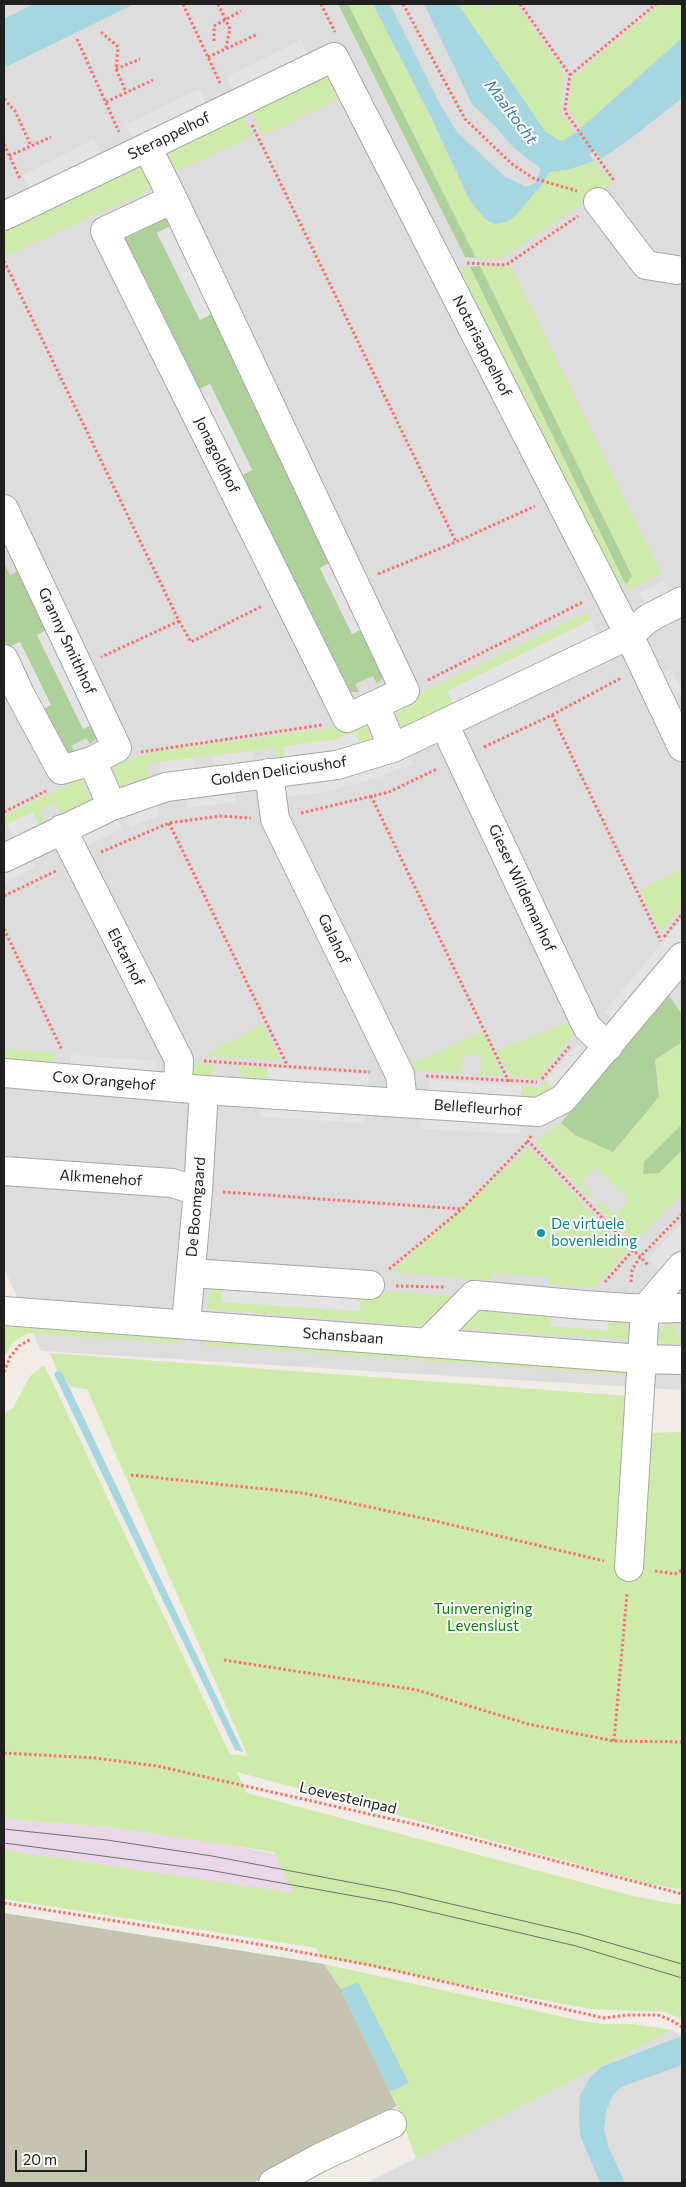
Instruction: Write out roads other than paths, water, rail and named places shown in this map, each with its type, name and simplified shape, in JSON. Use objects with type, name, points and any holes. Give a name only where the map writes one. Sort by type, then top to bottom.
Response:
[{"type":"street","name":"Sterappelhof","points":[[4,216],[334,57]]},
{"type":"street","name":"Notarisappelhof","points":[[334,57],[629,635]]},
{"type":"street","points":[[138,151],[173,199],[405,691],[375,705],[392,748]]},
{"type":"street","name":"Jonagoldhof","points":[[173,199],[106,231],[347,718],[375,705]]},
{"type":"street","points":[[598,202],[646,265],[681,271]]},
{"type":"street","name":"Granny Smithhof","points":[[4,510],[117,748],[92,761]]},
{"type":"street","name":"Golden Delicioushof","points":[[4,858],[112,806],[166,787],[337,765],[392,748],[629,635],[649,618],[682,601]]},
{"type":"street","points":[[629,635],[682,747]]},
{"type":"street","points":[[4,659],[20,694],[61,770],[92,761],[112,806]]},
{"type":"street","name":"Gieser Wildemanhof","points":[[444,724],[587,1027],[608,1047]]},
{"type":"street","name":"Galahof","points":[[269,773],[275,819],[400,1075],[403,1103]]},
{"type":"street","name":"Elstarhof","points":[[62,829],[179,1060],[191,1089]]},
{"type":"street","name":"Bellefleurhof","points":[[191,1089],[538,1112],[563,1099],[682,956]]},
{"type":"street","name":"Cox Orangehof","points":[[4,1073],[191,1089]]},
{"type":"street","name":"De Boomgaard","points":[[186,1324],[198,1191],[191,1089]]},
{"type":"street","name":"Alkmenehof","points":[[4,1171],[172,1183],[198,1191]]},
{"type":"street","points":[[190,1273],[370,1285]]},
{"type":"street","points":[[629,1567],[645,1309],[675,1274]]},
{"type":"street","points":[[428,1342],[474,1295],[584,1306],[645,1309],[682,1308]]},
{"type":"street","name":"Schansbaan","points":[[4,1311],[642,1359],[682,1360]]},
{"type":"street","points":[[273,2183],[319,2158],[392,2124]]},
{"type":"water","points":[[33,4],[134,4],[4,68],[4,19]]},
{"type":"water","points":[[373,4],[390,4],[439,102],[457,132],[504,176],[526,187],[535,183],[541,169],[513,147],[497,128],[472,104],[424,4],[458,4],[545,131],[561,142],[575,133],[594,161],[567,170],[549,172],[541,186],[515,216],[506,222],[495,224],[485,219],[469,199],[431,117]]},
{"type":"water","points":[[682,38],[682,98],[601,159],[581,128]]},
{"type":"water","points":[[57,1371],[62,1372],[243,1752],[235,1750],[54,1374]]},
{"type":"water","points":[[358,1982],[409,2083],[390,2092],[341,1989]]},
{"type":"water","points":[[682,2036],[682,2065],[621,2087],[612,2097],[606,2112],[604,2129],[609,2148],[625,2183],[600,2183],[580,2135],[580,2095],[590,2077],[601,2067]]},
{"type":"waterway","name":"Maaltocht","points":[[551,151],[567,155],[615,121]]},
{"type":"tram line","points":[[4,1829],[107,1840],[212,1856],[396,1891],[579,1934],[682,1964]]},
{"type":"tram line","points":[[4,1843],[209,1870],[393,1903],[576,1946],[682,1978]]},
{"type":"place","name":"De virtuele bovenleiding","points":[[541,1233]]},
{"type":"park label","name":"Tuinvereniging Levenslust","points":[[483,1618]]}]
